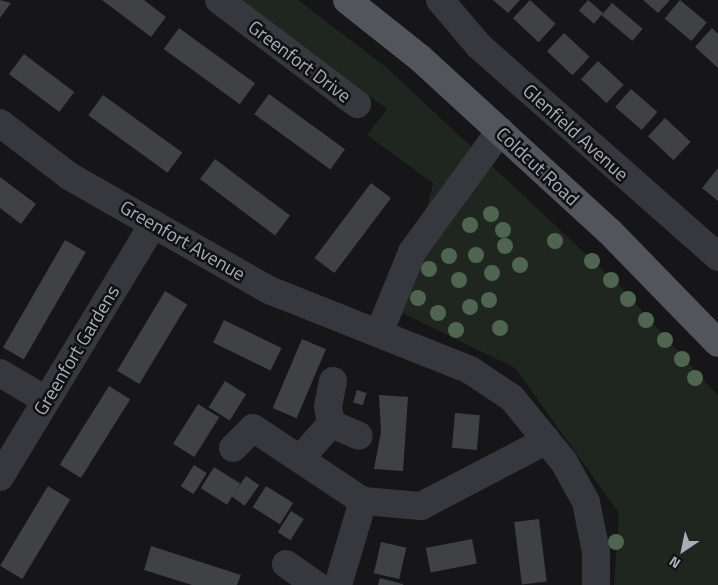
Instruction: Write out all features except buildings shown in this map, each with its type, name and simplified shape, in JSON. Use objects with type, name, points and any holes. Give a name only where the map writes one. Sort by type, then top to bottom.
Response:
[{"type":"main road","name":"Coldcut Road","points":[[347,0],[500,131],[646,265],[718,343]]},
{"type":"street","name":"Greenfort Drive","points":[[219,0],[357,104]]},
{"type":"street","name":"Glenfield Avenue","points":[[440,0],[479,46],[718,257]]},
{"type":"street","name":"Greenfort Avenue","points":[[0,123],[69,176],[293,302],[379,333],[470,370],[512,398],[547,440],[586,502],[596,552],[596,585]]},
{"type":"street","points":[[379,333],[412,252],[500,131]]},
{"type":"street","name":"Greenfort Gardens","points":[[0,477],[153,224]]},
{"type":"street","points":[[0,373],[46,400]]},
{"type":"street","points":[[331,424],[328,406],[334,382]]},
{"type":"street","points":[[331,424],[359,436]]},
{"type":"street","points":[[300,459],[331,424]]},
{"type":"street","points":[[233,448],[253,428],[363,500],[421,506],[547,440]]},
{"type":"street","points":[[338,585],[363,500]]},
{"type":"street","points":[[286,564],[316,585]]},
{"type":"shaded area","points":[[239,0],[298,0],[387,68],[619,285],[718,396],[718,585],[614,585],[619,513],[515,368],[402,313],[433,183],[367,135],[387,109]]}]
